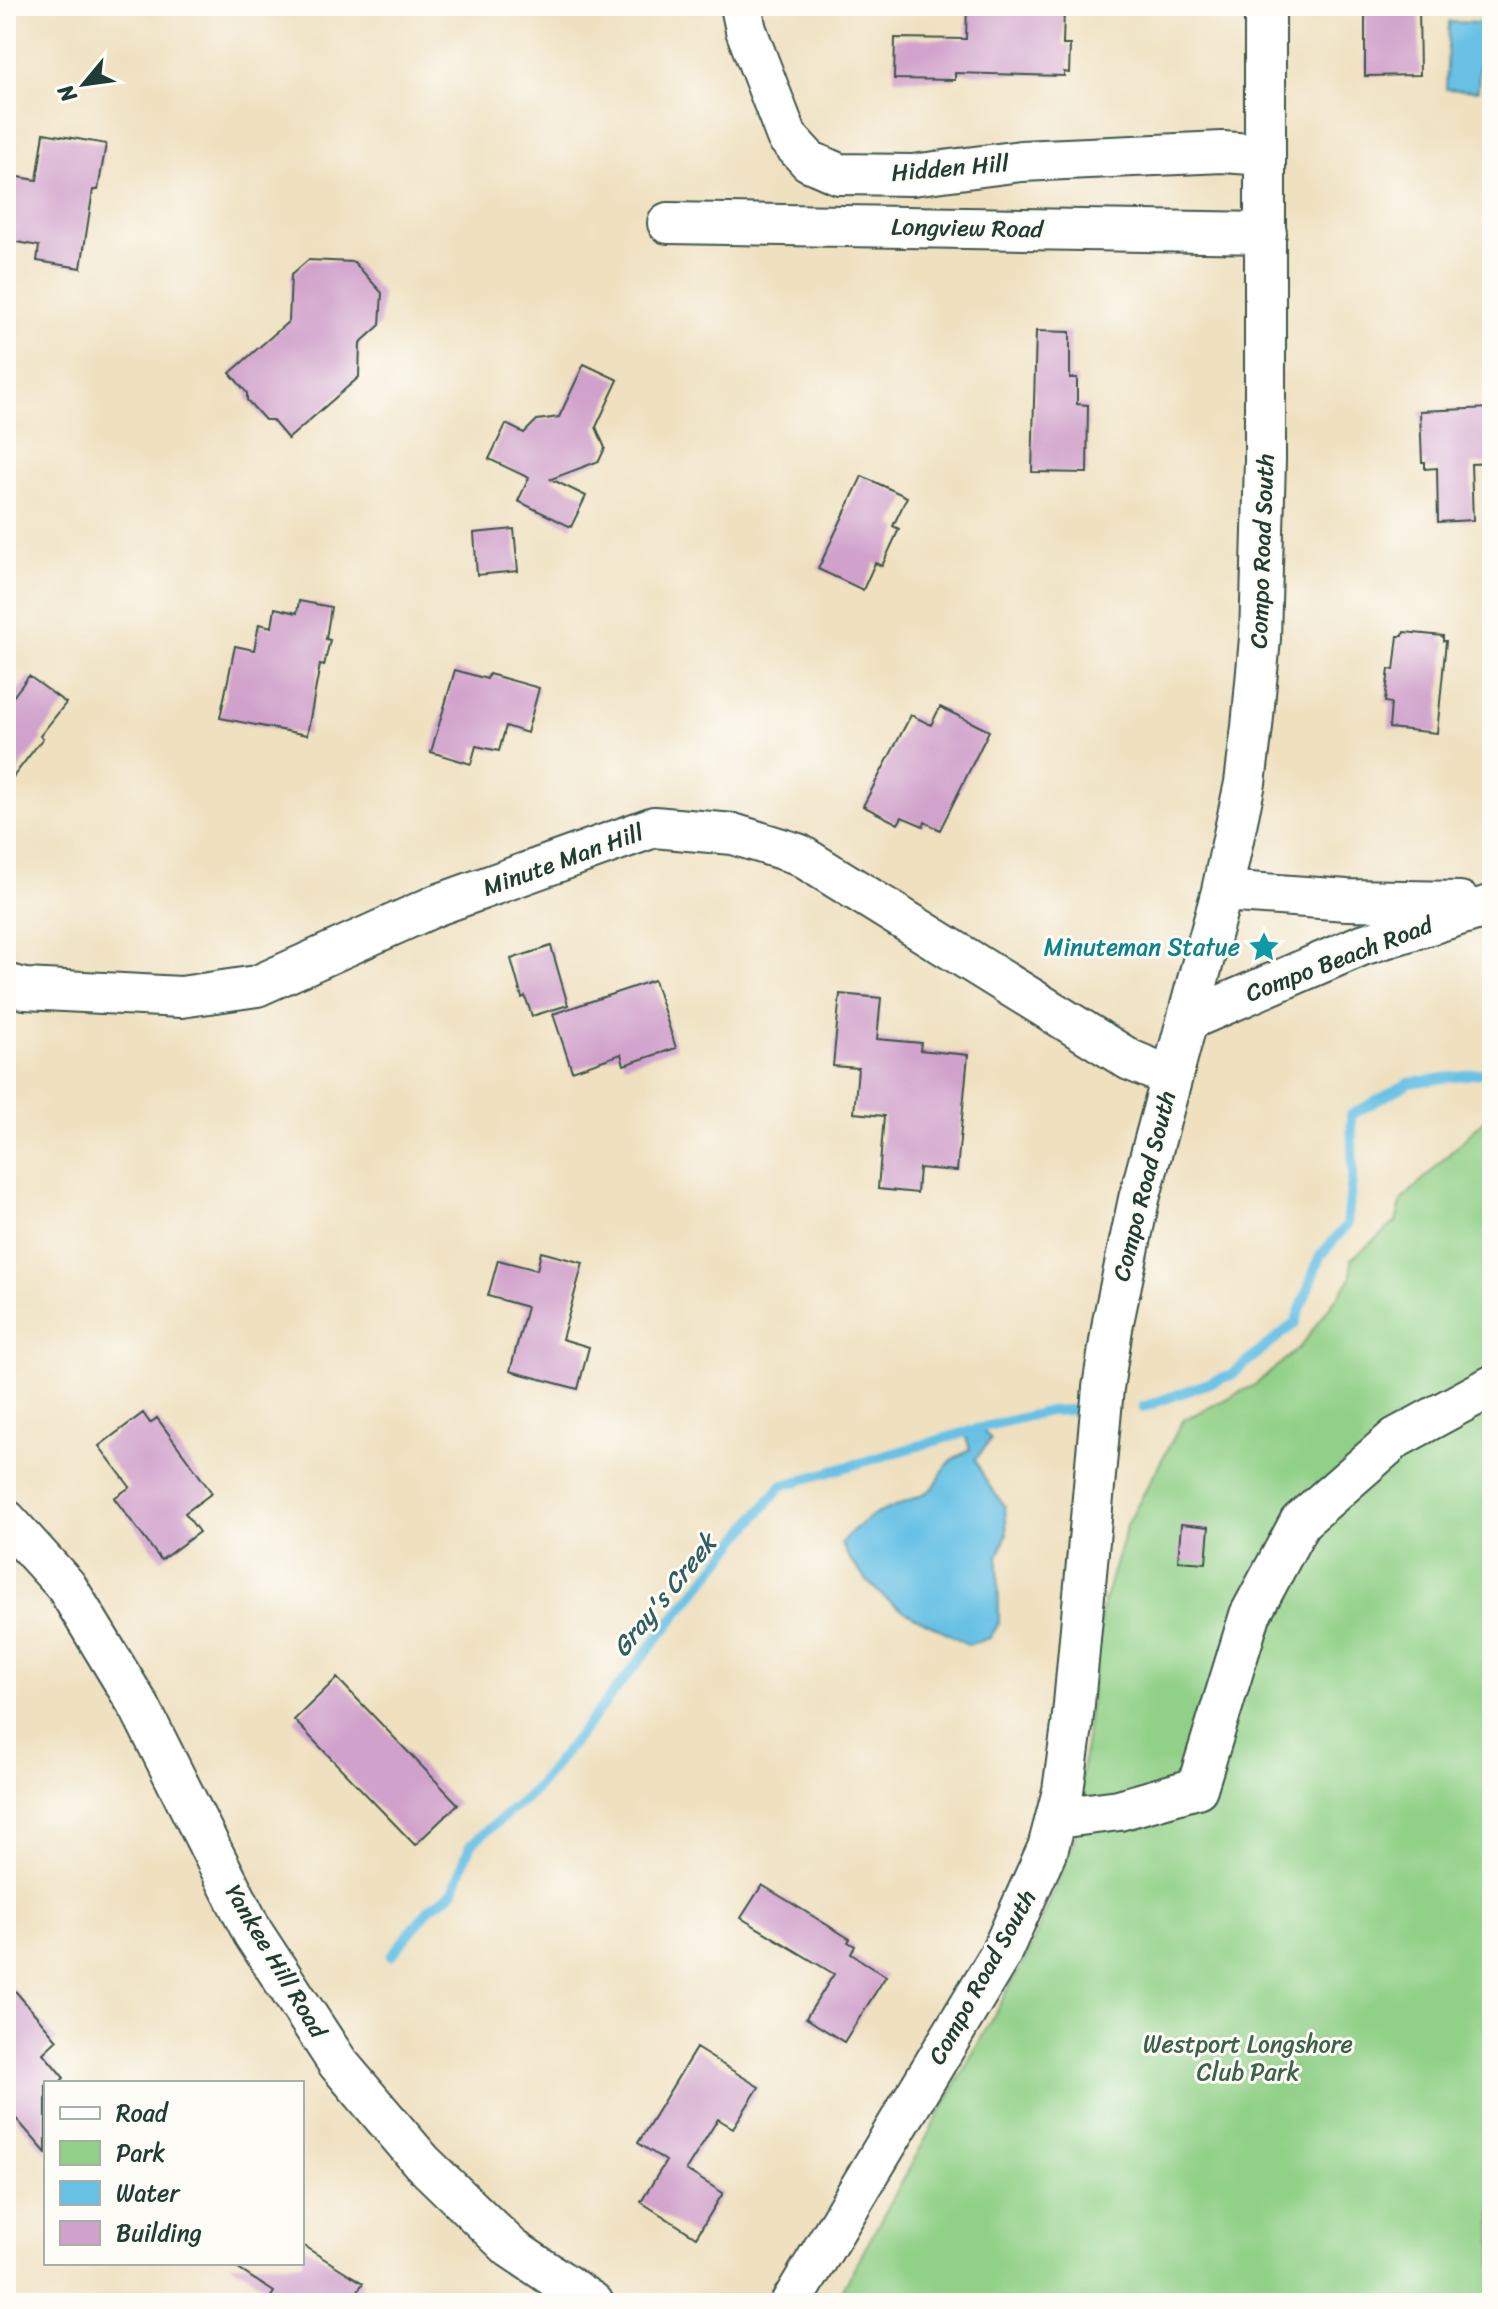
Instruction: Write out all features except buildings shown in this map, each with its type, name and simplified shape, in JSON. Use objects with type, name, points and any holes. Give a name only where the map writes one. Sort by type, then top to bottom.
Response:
[{"type":"street","name":"Hidden Hill","points":[[741,6],[746,30],[787,137],[809,161],[839,174],[912,175],[1021,161],[1223,152],[1265,155]]},
{"type":"street","name":"Compo Road South","points":[[791,2303],[1000,1955],[1039,1872],[1057,1818],[1068,1760],[1103,1388],[1113,1322],[1125,1257],[1222,891],[1245,783],[1260,638],[1265,447],[1265,6]]},
{"type":"street","name":"Longview Road","points":[[668,223],[1266,233]]},
{"type":"street","name":"Minute Man Hill","points":[[6,984],[25,989],[181,997],[257,986],[437,905],[654,827],[733,834],[798,854],[1130,1060],[1171,1077]]},
{"type":"street","name":"Compo Beach Road","points":[[1222,891],[1347,900],[1492,904]]},
{"type":"street","name":"Compo Beach Road","points":[[1188,1020],[1362,945],[1492,904]]},
{"type":"street","points":[[1057,1818],[1119,1810],[1197,1788],[1250,1615],[1300,1522],[1396,1438],[1492,1386]]},
{"type":"street","name":"Yankee Hill Road","points":[[6,1520],[66,1586],[140,1708],[253,1933],[338,2063],[422,2162],[501,2238],[593,2303]]},
{"type":"green space","name":"Westport Longshore Club Park","points":[[1492,1115],[1492,2303],[835,2303],[1031,1948],[1074,1840],[1101,1612],[1127,1525],[1183,1420],[1255,1385],[1300,1347],[1351,1278],[1351,1259],[1396,1222],[1402,1200]]},
{"type":"water","points":[[1449,22],[1481,23],[1478,91],[1446,89]]},
{"type":"water","points":[[980,1428],[991,1439],[975,1460],[1005,1507],[1007,1534],[998,1556],[999,1623],[990,1638],[968,1645],[886,1599],[860,1573],[841,1543],[872,1516],[931,1490],[947,1465],[970,1449],[964,1432]]},
{"type":"waterway","name":"Gray's Creek","points":[[1143,1407],[1231,1375],[1295,1323],[1320,1256],[1347,1225],[1353,1172],[1351,1115],[1409,1083],[1487,1072],[1492,1068]]},
{"type":"waterway","name":"Gray's Creek","points":[[391,1956],[430,1908],[453,1892],[470,1845],[532,1793],[781,1486],[980,1428],[1049,1411],[1071,1410]]},
{"type":"place","name":"Minuteman Statue","points":[[1264,947]]}]
